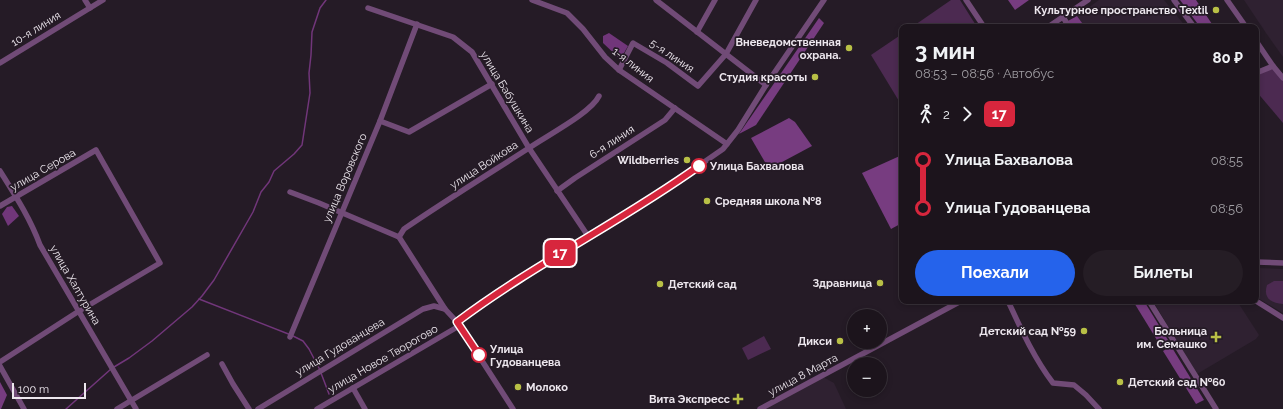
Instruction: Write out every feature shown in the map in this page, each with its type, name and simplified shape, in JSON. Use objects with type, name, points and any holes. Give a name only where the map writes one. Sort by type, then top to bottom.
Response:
[{"type":"street","points":[[85,0],[90,8]]},
{"type":"street","name":"10-я линия","points":[[0,63],[103,0]]},
{"type":"street","name":"1-я линия","points":[[532,0],[567,13],[583,29],[605,57],[619,70],[727,144]]},
{"type":"street","points":[[656,0],[766,85]]},
{"type":"street","name":"5-я линия","points":[[619,70],[633,43],[667,63],[698,86],[726,54],[756,0]]},
{"type":"street","points":[[458,324],[480,305],[588,236],[658,194],[718,153],[738,130],[766,85],[824,0]]},
{"type":"street","points":[[966,0],[982,24]]},
{"type":"street","points":[[1052,24],[1088,0]]},
{"type":"street","points":[[1174,0],[1192,24]]},
{"type":"street","points":[[1227,0],[1244,24]]},
{"type":"street","points":[[697,32],[713,1]]},
{"type":"street","name":"улица Бабушкина","points":[[368,8],[453,37],[472,52],[529,148],[588,236]]},
{"type":"street","points":[[1063,17],[1067,24]]},
{"type":"street","name":"улица Воровского","points":[[290,337],[308,297],[341,212],[380,121],[417,24]]},
{"type":"street","points":[[1259,45],[1283,78]]},
{"type":"street","points":[[1259,72],[1274,66]]},
{"type":"street","points":[[380,121],[409,132],[492,84]]},
{"type":"street","name":"улица Войкова","points":[[399,237],[404,229],[585,111],[596,102],[599,96]]},
{"type":"street","name":"6-я линия","points":[[557,191],[665,120],[675,108]]},
{"type":"street","name":"улица Серова","points":[[0,206],[96,150],[160,263],[79,312]]},
{"type":"street","name":"улица Халтурина","points":[[0,171],[33,226],[40,245],[136,409]]},
{"type":"street","points":[[290,192],[399,237],[445,309],[458,324],[513,409]]},
{"type":"street","points":[[1259,262],[1283,263]]},
{"type":"street","points":[[1259,303],[1283,318]]},
{"type":"street","name":"улица 8 Марта","points":[[760,409],[955,304]]},
{"type":"street","points":[[1009,304],[1030,346],[1053,383],[1074,385],[1099,409]]},
{"type":"street","points":[[1151,304],[1216,409]]},
{"type":"street","name":"улица Гудованцева","points":[[258,409],[423,309],[434,306],[445,309]]},
{"type":"street","points":[[0,362],[79,312]]},
{"type":"street","name":"улица Новое Творогово","points":[[317,409],[458,324]]},
{"type":"street","points":[[117,409],[208,355]]},
{"type":"street","points":[[222,364],[249,409]]},
{"type":"street","points":[[0,366],[24,409]]},
{"type":"street","points":[[354,388],[366,409]]},
{"type":"shaded area","points":[[951,0],[960,0],[975,24],[916,24]]},
{"type":"shaded area","points":[[1008,0],[1029,0],[1015,10]]},
{"type":"shaded area","points":[[1099,0],[1164,0],[1184,24],[1083,24],[1077,16]]},
{"type":"shaded area","points":[[1180,0],[1196,0],[1212,24],[1198,24]]},
{"type":"shaded area","points":[[1244,0],[1283,0],[1283,57],[1266,33]]},
{"type":"shaded area","points":[[1077,16],[1083,24],[1067,24],[1066,22]]},
{"type":"shaded area","points":[[819,18],[824,23],[756,125],[739,134]]},
{"type":"shaded area","points":[[609,33],[628,46],[619,58],[603,43],[603,36]]},
{"type":"shaded area","points":[[899,36],[899,101],[871,55]]},
{"type":"shaded area","points":[[1273,66],[1283,79],[1283,123],[1259,95],[1259,73]]},
{"type":"shaded area","points":[[789,118],[795,122],[812,146],[769,169],[751,138]]},
{"type":"shaded area","points":[[899,156],[899,225],[891,229],[862,173]]},
{"type":"shaded area","points":[[12,206],[19,216],[8,226],[2,214],[7,207]]},
{"type":"shaded area","points":[[1259,268],[1283,269],[1283,313],[1259,299]]},
{"type":"shaded area","points":[[1274,281],[1283,281],[1283,304],[1272,301],[1267,296],[1267,285]]},
{"type":"shaded area","points":[[1135,304],[1146,304],[1168,340],[1160,345]]},
{"type":"shaded area","name":"Больница им. Семашко","points":[[1155,304],[1239,304],[1259,335],[1256,339],[1197,374]]},
{"type":"shaded area","points":[[764,336],[771,349],[748,360],[742,348]]},
{"type":"shaded area","points":[[1171,346],[1204,400],[1196,404],[1163,351]]},
{"type":"shaded area","points":[[823,377],[834,383],[846,409],[763,409]]},
{"type":"shaded area","points":[[0,382],[7,395],[1,409],[0,409]]},
{"type":"waterway","points":[[114,367],[152,341],[192,307],[202,296],[214,280],[253,212],[261,192],[269,182],[274,171],[302,145],[310,93],[309,73],[312,32],[320,8],[326,0]]},
{"type":"waterway","points":[[199,299],[303,341],[320,370]]},
{"type":"waterway","points":[[66,409],[111,369]]},
{"type":"waterway","points":[[321,373],[329,394]]},
{"type":"bus line","name":"17","points":[[479,355],[457,322],[480,305],[582,239],[658,194],[699,166]]},
{"type":"place","name":"Культурное пространство Textil","points":[[1216,10]]},
{"type":"place","name":"Вневедомственная охрана.","points":[[849,48]]},
{"type":"place","name":"Студия красоты","points":[[815,77]]},
{"type":"place","name":"Wildberries","points":[[687,160]]},
{"type":"place","name":"Улица Бахвалова","points":[[699,166]]},
{"type":"place","name":"Средняя школа №8","points":[[707,201]]},
{"type":"place","name":"Здравница","points":[[880,283]]},
{"type":"place","name":"Детский сад","points":[[660,284]]},
{"type":"place","name":"Детский сад №59","points":[[1084,331]]},
{"type":"place","name":"Больница им. Семашко","points":[[1216,337]]},
{"type":"place","name":"Дикси","points":[[840,341]]},
{"type":"place","name":"Улица Гудованцева","points":[[479,355]]},
{"type":"place","name":"Детский сад №60","points":[[1120,382]]},
{"type":"place","name":"Молоко","points":[[518,387]]},
{"type":"place","name":"Вита Экспресс","points":[[738,399]]}]
